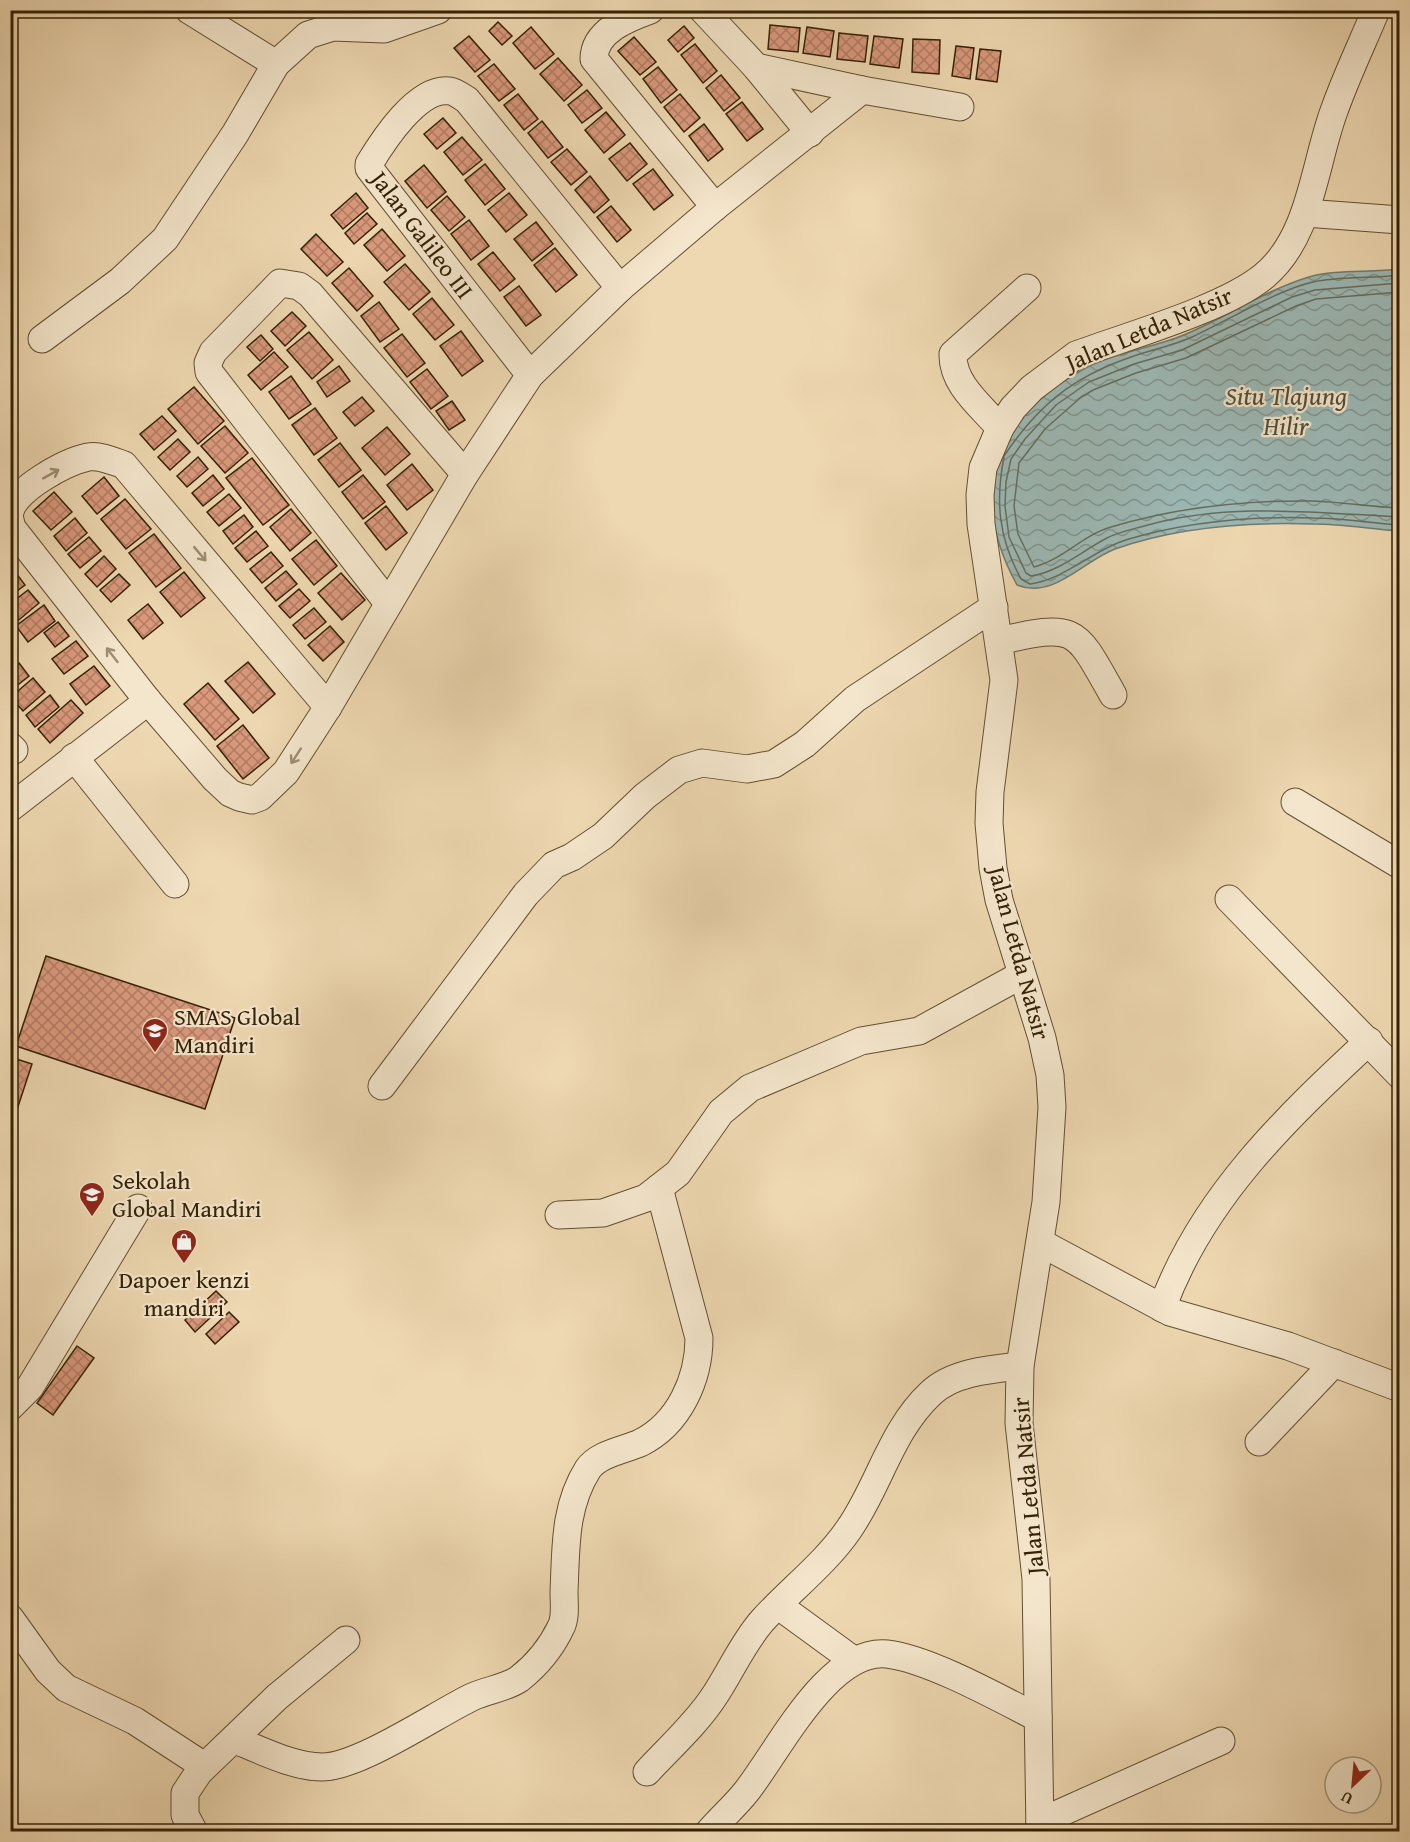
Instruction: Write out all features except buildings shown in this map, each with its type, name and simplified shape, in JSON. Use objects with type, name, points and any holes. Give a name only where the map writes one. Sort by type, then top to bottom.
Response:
[{"type":"street","points":[[189,10],[276,64]]},
{"type":"street","points":[[42,339],[120,281],[165,239],[235,134],[276,64],[317,30],[350,26],[368,30],[384,29],[438,10]]},
{"type":"street","points":[[650,10],[623,20],[615,27],[598,42],[594,59],[715,207]]},
{"type":"street","points":[[703,10],[756,67],[810,133]]},
{"type":"street","name":"Jalan Letda Natsir","points":[[1040,1827],[1036,1579],[1019,1423],[1020,1366],[1041,1243],[1050,1137],[1050,1075],[1042,1038],[999,900],[989,823],[992,772],[1003,699],[1003,660],[981,524],[980,495],[983,468],[1000,428],[1013,408],[1032,388],[1076,355],[1214,303],[1263,277],[1288,249],[1305,213],[1334,109],[1376,10]]},
{"type":"street","points":[[756,67],[960,108]]},
{"type":"street","points":[[10,520],[12,528],[148,701],[215,779],[230,793],[252,800],[273,787],[286,772],[328,707],[465,474],[530,375],[620,288],[715,207],[862,90]]},
{"type":"street","name":"Jalan Galileo III","points":[[530,375],[369,168],[369,164],[393,125],[436,92],[453,92],[467,100],[620,288]]},
{"type":"street","points":[[1305,213],[1400,220]]},
{"type":"street","points":[[388,603],[209,372],[208,363],[213,352],[280,284],[299,286],[310,294],[465,474]]},
{"type":"street","points":[[1000,428],[959,382],[952,368],[952,354],[1027,288]]},
{"type":"street","points":[[10,512],[12,502],[24,490],[79,461],[89,457],[105,458],[124,465],[328,707]]},
{"type":"street","points":[[382,1086],[526,894],[554,865],[572,857],[603,836],[645,796],[679,770],[702,763],[747,769],[761,769],[774,764],[805,744],[855,699],[994,607]]},
{"type":"street","points":[[999,641],[1044,630],[1071,634],[1081,642],[1113,695]]},
{"type":"street","points":[[10,808],[148,701]]},
{"type":"street","points":[[74,757],[175,884]]},
{"type":"street","points":[[1294,802],[1400,865]]},
{"type":"street","points":[[1229,899],[1400,1075]]},
{"type":"street","points":[[559,1215],[603,1213],[646,1198],[678,1173],[721,1112],[750,1088],[861,1041],[919,1031],[1021,975]]},
{"type":"street","points":[[1162,1308],[1195,1240],[1254,1154],[1369,1041]]},
{"type":"street","points":[[235,1740],[296,1762],[321,1767],[351,1762],[439,1713],[475,1696],[516,1681],[540,1662],[563,1625],[568,1514],[589,1467],[614,1452],[641,1442],[668,1422],[691,1387],[699,1362],[699,1338],[659,1188]]},
{"type":"street","points":[[10,1407],[30,1387],[138,1208]]},
{"type":"street","points":[[1041,1243],[1162,1308],[1288,1346],[1400,1388]]},
{"type":"street","points":[[1259,1442],[1334,1363]]},
{"type":"street","points":[[647,1772],[694,1723],[762,1622],[851,1527],[895,1442],[930,1394],[941,1385],[984,1370],[1020,1366]]},
{"type":"street","points":[[779,1606],[854,1660]]},
{"type":"street","points":[[10,1618],[48,1671],[61,1684],[79,1695],[135,1720],[204,1766]]},
{"type":"street","points":[[194,1832],[185,1815],[185,1793],[204,1766],[235,1740],[277,1698],[346,1640]]},
{"type":"street","points":[[709,1832],[747,1791],[793,1721],[854,1660],[876,1654],[901,1657],[983,1690],[1038,1718]]},
{"type":"street","points":[[1040,1827],[1221,1741]]},
{"type":"water","name":"Situ Tlajung Hilir","points":[[1399,269],[1399,531],[1335,525],[1288,524],[1238,525],[1188,531],[1115,549],[1068,577],[1043,587],[1030,588],[1017,585],[1002,552],[994,521],[993,491],[998,463],[1009,437],[1027,412],[1052,390],[1093,364],[1176,338],[1258,298],[1309,277],[1330,273]]},
{"type":"place","name":"SMAS Global Mandiri","points":[[155,1054]]},
{"type":"place","name":"Sekolah Global Mandiri","points":[[92,1218]]},
{"type":"place","name":"Dapoer kenzi mandiri","points":[[184,1265]]}]
